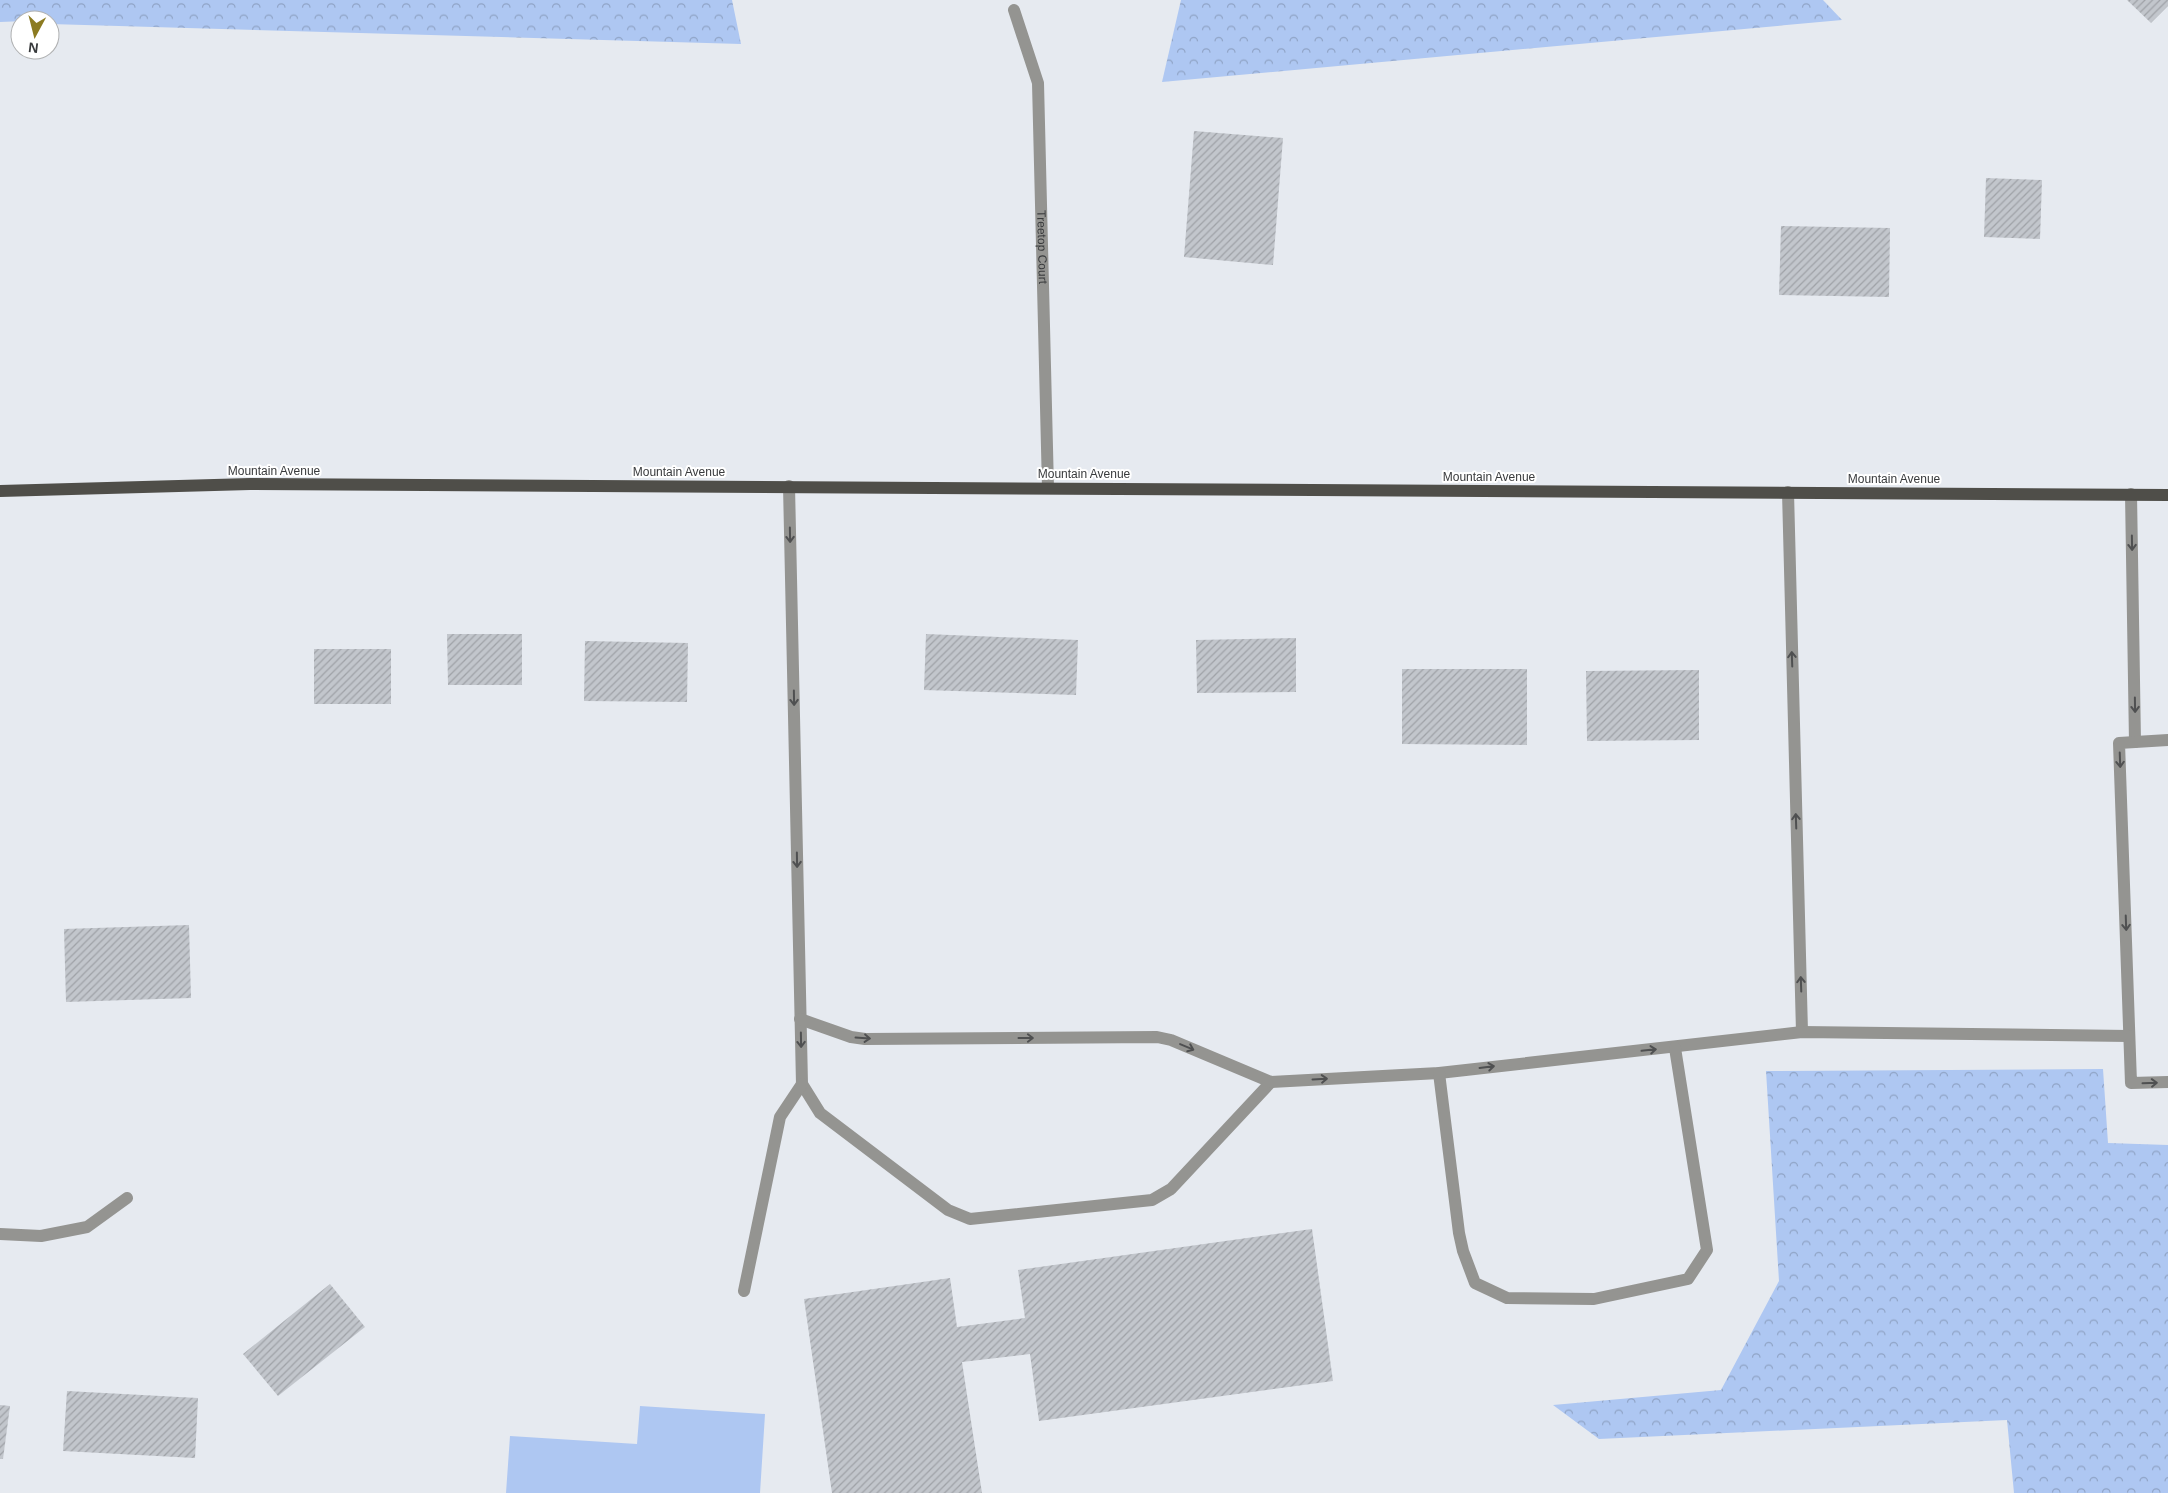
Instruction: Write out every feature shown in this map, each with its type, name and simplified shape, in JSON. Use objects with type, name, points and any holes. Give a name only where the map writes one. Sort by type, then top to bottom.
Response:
[{"type":"main road","name":"Mountain Avenue","points":[[0,491],[250,484],[2168,495]]},
{"type":"street","name":"Treetop Court","points":[[1014,10],[1038,83],[1048,488]]},
{"type":"street","points":[[789,486],[802,1084],[820,1114],[948,1210],[970,1219],[1152,1200],[1171,1189],[1271,1082]]},
{"type":"street","points":[[1788,492],[1802,1032]]},
{"type":"street","points":[[2131,494],[2135,742]]},
{"type":"street","points":[[2168,740],[2120,743],[2131,1083],[2168,1082]]},
{"type":"street","points":[[800,1019],[851,1037],[865,1038],[1157,1037],[1171,1040],[1271,1082],[1439,1073],[1675,1048],[1802,1032],[2129,1036]]},
{"type":"street","points":[[1439,1073],[1459,1233],[1475,1283],[1507,1298],[1594,1299],[1688,1279],[1707,1250],[1675,1048]]},
{"type":"street","points":[[744,1291],[780,1117],[802,1084]]},
{"type":"street","points":[[0,1234],[41,1236],[87,1227],[127,1198]]},
{"type":"green space","points":[[0,0],[732,0],[741,44],[60,24],[60,10],[10,10],[10,22],[0,22]]},
{"type":"green space","points":[[1181,0],[1823,0],[1842,20],[1162,82]]},
{"type":"green space","points":[[2103,1069],[2108,1143],[2168,1145],[2168,1493],[2014,1493],[2007,1420],[1599,1439],[1553,1405],[1721,1390],[1779,1281],[1766,1071]]},
{"type":"green space","points":[[640,1406],[765,1414],[760,1493],[506,1493],[510,1436],[637,1444]]},
{"type":"building","points":[[2127,0],[2168,0],[2168,6],[2151,23]]},
{"type":"building","points":[[1194,131],[1283,138],[1273,265],[1184,257]]},
{"type":"building","points":[[1986,178],[2042,180],[2040,239],[1984,237]]},
{"type":"building","points":[[1781,226],[1890,228],[1889,297],[1779,295]]},
{"type":"building","points":[[447,634],[522,634],[522,685],[448,685]]},
{"type":"building","points":[[926,634],[1078,640],[1076,695],[924,690]]},
{"type":"building","points":[[1296,638],[1296,692],[1197,693],[1196,640]]},
{"type":"building","points":[[585,641],[688,643],[687,702],[584,701]]},
{"type":"building","points":[[314,649],[391,649],[391,704],[314,704]]},
{"type":"building","points":[[1402,669],[1527,669],[1527,745],[1402,744]]},
{"type":"building","points":[[1699,670],[1699,740],[1587,741],[1586,671]]},
{"type":"building","points":[[189,925],[191,998],[66,1002],[64,929]]},
{"type":"building","points":[[1312,1229],[1333,1381],[1039,1421],[1030,1354],[962,1362],[982,1493],[832,1493],[804,1299],[950,1278],[957,1327],[1025,1318],[1018,1270]]},
{"type":"building","points":[[330,1284],[365,1327],[278,1396],[243,1354]]},
{"type":"building","points":[[67,1391],[198,1398],[195,1458],[63,1451]]},
{"type":"building","points":[[0,1405],[10,1406],[3,1459],[0,1459]]}]
